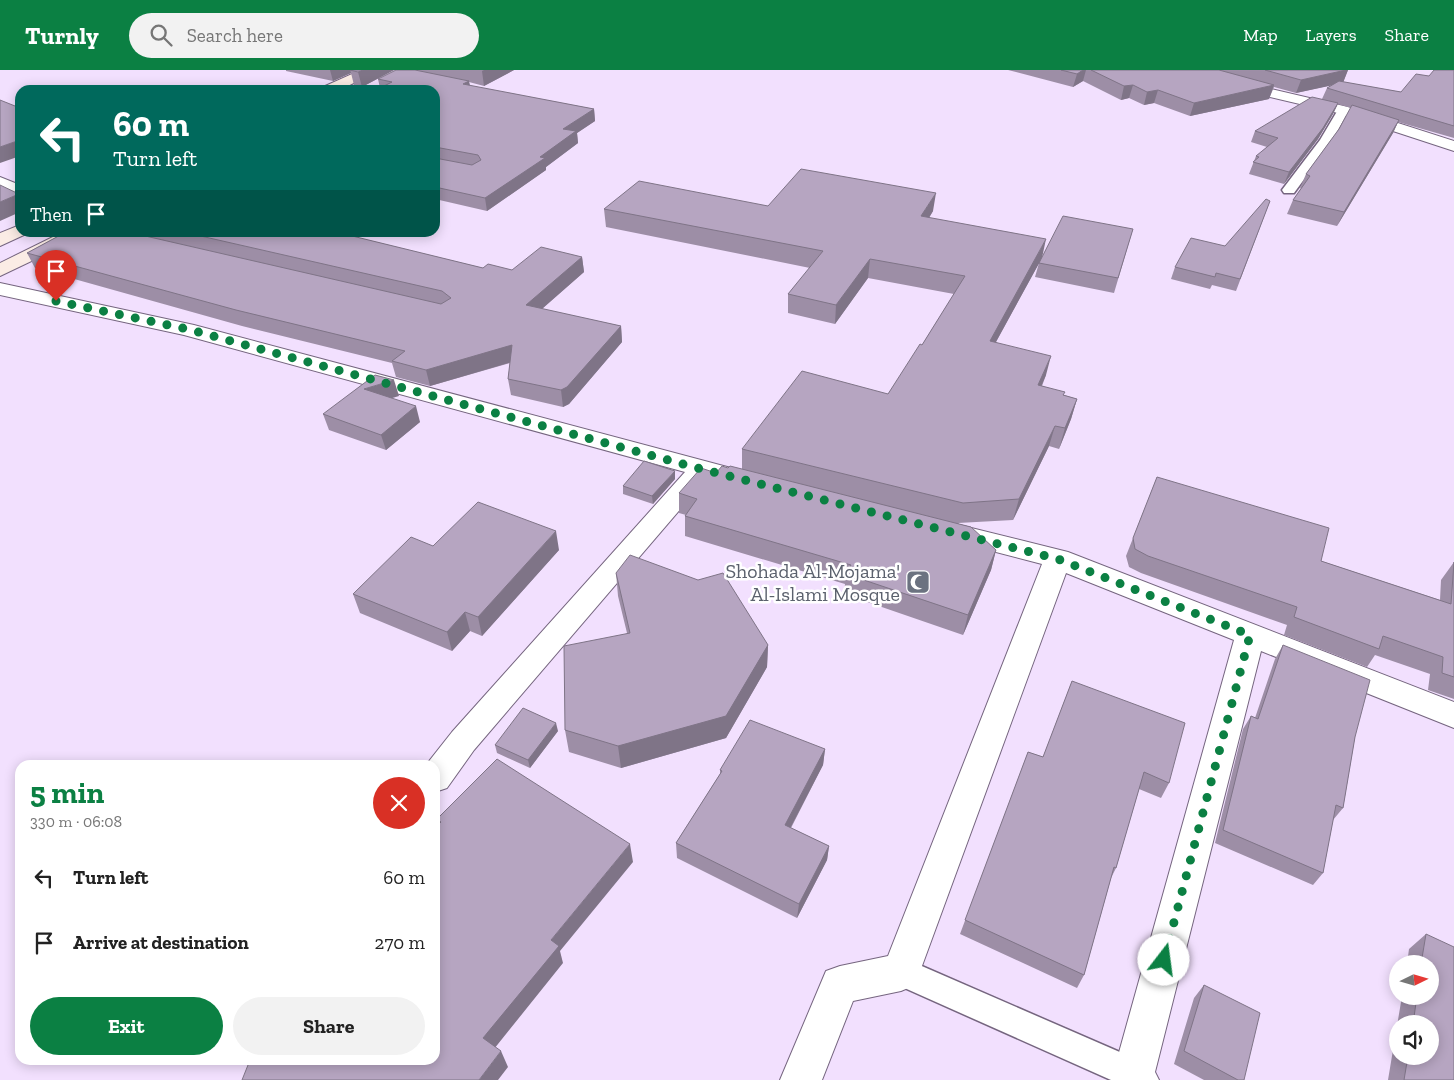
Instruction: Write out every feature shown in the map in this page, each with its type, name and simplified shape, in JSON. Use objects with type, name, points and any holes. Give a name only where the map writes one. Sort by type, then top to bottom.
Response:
[{"type":"main road","points":[[339,85],[372,70]]},
{"type":"main road","points":[[0,240],[15,232]]},
{"type":"main road","points":[[0,270],[68,237]]},
{"type":"street","points":[[1192,70],[1261,83],[1454,146]]},
{"type":"street","points":[[0,182],[15,190]]},
{"type":"street","points":[[0,289],[187,329],[701,469],[778,488]]},
{"type":"street","points":[[440,772],[463,742],[701,469]]},
{"type":"street","points":[[932,528],[1058,559],[1454,716]]},
{"type":"street","points":[[801,1080],[840,985],[900,972],[1058,559]]},
{"type":"street","points":[[1136,1077],[1250,635]]},
{"type":"lane","points":[[1289,190],[1326,141],[1343,110]]},
{"type":"lane","points":[[900,972],[1136,1077]]},
{"type":"building","points":[[396,70],[415,70],[469,81],[463,84],[594,109],[563,129],[576,131],[540,157],[545,158],[485,198],[440,188],[440,159],[472,165],[481,160],[478,155],[440,148],[440,85],[386,85],[392,82],[378,79]]},
{"type":"building","points":[[1061,70],[1083,70],[1077,74]]},
{"type":"building","points":[[1091,70],[1219,70],[1274,85],[1194,103],[1158,90],[1147,92],[1133,85],[1124,86]]},
{"type":"building","points":[[1265,70],[1346,70],[1301,80]]},
{"type":"building","points":[[1434,70],[1454,70],[1454,126],[1327,88],[1339,81],[1401,92],[1416,74],[1429,76]]},
{"type":"building","points":[[1312,97],[1338,103],[1323,128],[1289,172],[1253,162],[1259,157],[1256,156],[1278,138],[1255,131]]},
{"type":"building","points":[[0,100],[15,106],[15,142],[0,147]]},
{"type":"building","points":[[1352,105],[1399,120],[1344,212],[1293,200],[1310,176],[1306,174],[1339,129]]},
{"type":"building","points":[[801,169],[936,193],[921,216],[1046,239],[990,341],[1051,356],[1038,385],[1065,392],[1063,395],[1077,399],[1065,428],[1055,426],[1019,499],[963,503],[742,449],[802,371],[888,394],[920,344],[922,345],[965,276],[870,259],[836,305],[788,294],[823,251],[604,209],[639,181],[768,206]]},
{"type":"building","points":[[0,185],[15,192],[15,196],[0,202]]},
{"type":"building","points":[[1266,199],[1270,201],[1240,279],[1216,273],[1215,277],[1175,267],[1191,238],[1225,246]]},
{"type":"building","points":[[1063,216],[1133,229],[1118,278],[1039,263]]},
{"type":"building","points":[[57,237],[150,237],[441,304],[451,298],[442,291],[205,237],[356,237],[483,268],[488,264],[512,270],[541,247],[582,257],[526,305],[621,326],[567,387],[561,390],[508,379],[512,345],[426,370],[392,361],[405,351],[236,310],[27,253]]},
{"type":"building","points":[[375,375],[394,380],[364,389],[416,406],[381,435],[323,414]]},
{"type":"building","points":[[644,461],[675,471],[652,496],[623,486]]},
{"type":"building","points":[[722,466],[728,468],[730,466],[971,527],[996,550],[968,615],[846,574],[851,565],[685,516],[697,499],[679,493],[701,468],[716,473]]},
{"type":"building","points":[[1157,477],[1329,528],[1321,561],[1451,604],[1454,562],[1454,677],[1442,673],[1443,657],[1383,636],[1379,649],[1294,617],[1297,607],[1148,556],[1135,549],[1133,538]]},
{"type":"building","points":[[478,502],[556,531],[478,617],[465,612],[447,632],[353,594],[411,537],[433,546]]},
{"type":"building","points":[[630,555],[698,580],[723,573],[768,645],[726,716],[618,746],[565,730],[564,646],[630,633],[616,573]]},
{"type":"building","points":[[1283,645],[1370,680],[1355,737],[1343,808],[1336,805],[1323,873],[1223,830],[1251,716],[1258,719]]},
{"type":"building","points":[[1072,681],[1185,723],[1169,783],[1144,772],[1116,868],[1114,867],[1084,975],[965,920],[1028,752],[1043,757]]},
{"type":"building","points":[[523,708],[556,723],[528,760],[495,745]]},
{"type":"building","points":[[750,720],[825,749],[785,825],[829,846],[799,904],[676,843],[722,771],[720,770]]},
{"type":"building","points":[[497,759],[630,844],[551,940],[559,946],[483,1038],[501,1051],[479,1080],[242,1080],[248,1065],[440,1065],[440,816]]},
{"type":"building","points":[[1426,934],[1454,947],[1454,1080],[1404,1080],[1406,1065],[1439,1065],[1439,1015],[1414,1015],[1416,1005],[1439,1005],[1439,955],[1422,955]]},
{"type":"building","points":[[1204,985],[1260,1013],[1244,1080],[1238,1080],[1184,1051]]},
{"type":"place","name":"Shohada Al-Mojama' Al-Islami Mosque","points":[[918,582]]},
{"type":"route","points":[[56,301],[187,329],[701,469],[1058,559],[1250,635],[1164,960]]}]
